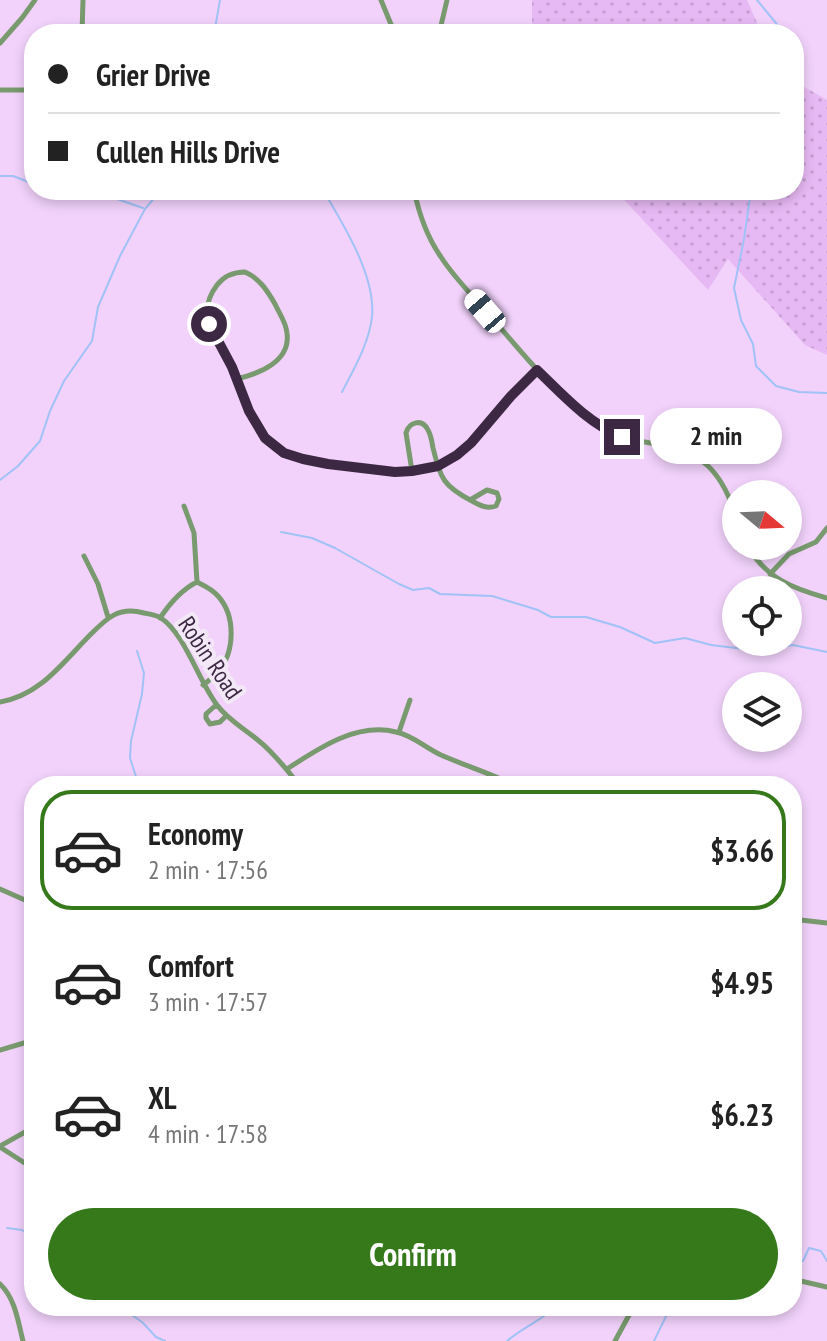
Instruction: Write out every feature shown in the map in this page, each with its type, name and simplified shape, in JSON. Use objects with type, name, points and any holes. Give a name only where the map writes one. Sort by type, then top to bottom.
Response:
[{"type":"street","points":[[0,43],[35,0]]},
{"type":"street","points":[[82,24],[83,0]]},
{"type":"street","points":[[381,0],[391,24]]},
{"type":"street","points":[[441,24],[447,0]]},
{"type":"street","points":[[0,90],[24,90]]},
{"type":"street","points":[[416,200],[421,218],[441,258],[537,370],[584,414],[622,437],[669,446],[696,456],[722,482]]},
{"type":"street","points":[[236,379],[262,372],[272,365],[282,353],[287,340],[285,325],[270,295],[262,284],[245,272],[235,273],[220,282],[212,293],[208,309],[209,324],[249,411],[265,438],[284,453],[303,459],[395,472],[438,466],[471,443],[537,370]]},
{"type":"street","points":[[412,471],[406,428],[415,422],[423,424],[430,432],[445,483],[470,500],[482,506],[492,508],[499,499],[497,493],[487,490],[470,500]]},
{"type":"street","points":[[184,506],[194,533],[197,582]]},
{"type":"street","points":[[770,574],[789,554],[816,542],[827,528]]},
{"type":"street","points":[[0,702],[40,686],[108,617],[98,584],[84,556]]},
{"type":"street","points":[[757,560],[770,574],[803,591],[827,598]]},
{"type":"street","points":[[160,618],[183,590],[197,582]]},
{"type":"street","points":[[197,582],[210,589],[223,604],[231,634],[225,661],[203,685]]},
{"type":"street","name":"Robin Road","points":[[108,617],[138,611],[160,618],[180,639],[216,705],[261,743],[292,776]]},
{"type":"street","points":[[399,732],[410,700]]},
{"type":"street","points":[[216,705],[206,714],[210,724],[226,716]]},
{"type":"street","points":[[287,769],[313,752],[360,731],[374,729],[399,732],[492,776]]},
{"type":"street","points":[[0,889],[24,900]]},
{"type":"street","points":[[802,920],[827,923]]},
{"type":"street","points":[[0,1050],[24,1043]]},
{"type":"street","points":[[24,1133],[0,1147],[24,1163]]},
{"type":"street","points":[[802,1281],[827,1287]]},
{"type":"street","points":[[0,1284],[6,1289],[15,1309],[23,1341]]},
{"type":"street","points":[[615,1341],[629,1316]]},
{"type":"shaded area","points":[[532,0],[747,0],[758,24],[532,24]]},
{"type":"shaded area","points":[[804,87],[827,100],[827,355],[805,345],[728,259],[708,290],[624,200],[804,200]]},
{"type":"waterway","points":[[216,24],[220,0]]},
{"type":"waterway","points":[[757,0],[777,24]]},
{"type":"waterway","points":[[0,176],[24,180]]},
{"type":"waterway","points":[[120,200],[143,208]]},
{"type":"waterway","points":[[0,480],[18,466],[40,441],[64,381],[92,341],[98,307],[120,256],[153,200]]},
{"type":"waterway","points":[[329,200],[364,268],[372,301],[368,336],[342,392]]},
{"type":"waterway","points":[[750,200],[734,288],[741,320],[753,344],[756,366],[776,386],[799,392],[827,393]]},
{"type":"waterway","points":[[281,532],[312,538],[335,548],[413,590],[429,588],[440,594],[492,596],[551,617],[586,617],[620,627],[655,643],[685,638],[744,649],[793,645],[827,652]]},
{"type":"waterway","points":[[136,776],[130,758],[131,741],[144,673],[137,651]]},
{"type":"waterway","points":[[7,1228],[24,1231]]},
{"type":"waterway","points":[[802,1261],[809,1248],[821,1251],[827,1261]]},
{"type":"waterway","points":[[133,1316],[156,1337],[165,1341]]},
{"type":"waterway","points":[[507,1341],[543,1316]]},
{"type":"waterway","points":[[654,1341],[666,1316]]},
{"type":"route","points":[[209,324],[232,367],[249,411],[265,438],[284,453],[303,459],[395,472],[438,466],[471,443],[537,370],[584,414],[622,437]]}]
